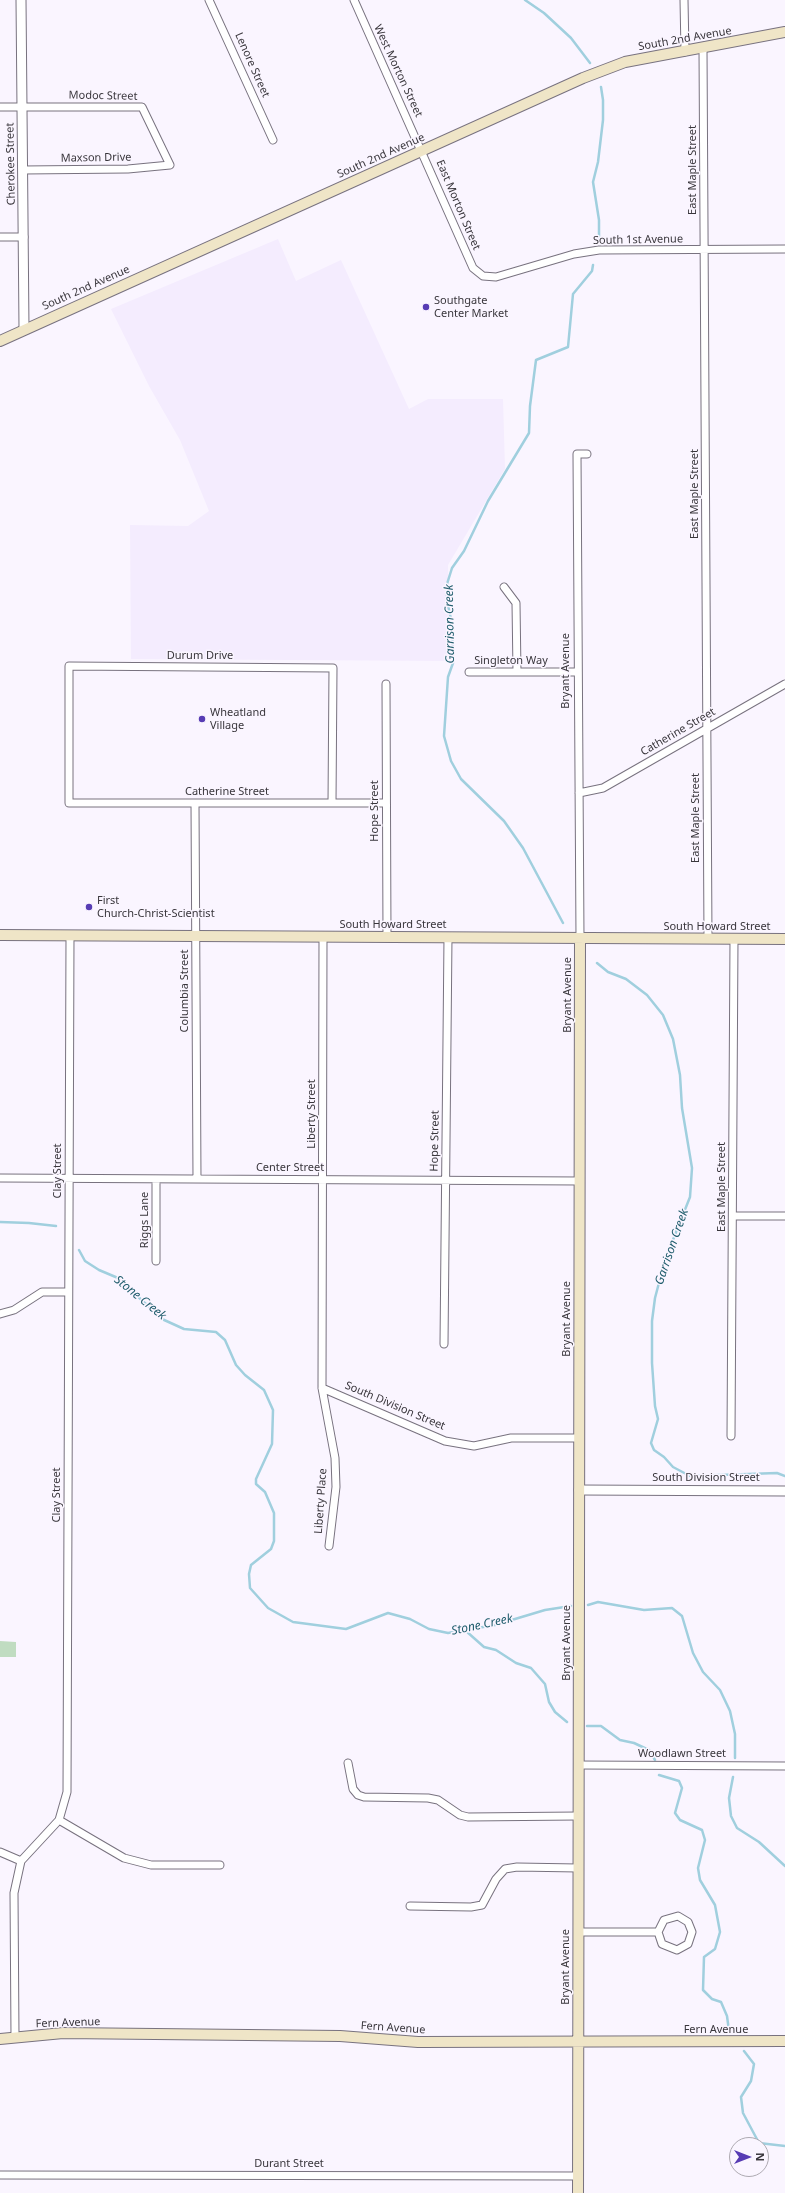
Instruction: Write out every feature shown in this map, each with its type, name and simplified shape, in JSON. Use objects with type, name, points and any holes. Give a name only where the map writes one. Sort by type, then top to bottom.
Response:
[{"type":"main road","name":"South 2nd Avenue","points":[[0,341],[24,328],[583,78],[618,64],[703,49],[785,32]]},
{"type":"main road","name":"South Howard Street","points":[[0,935],[785,939]]},
{"type":"main road","name":"Bryant Avenue","points":[[578,2193],[580,938]]},
{"type":"main road","name":"Fern Avenue","points":[[0,2039],[63,2033],[340,2036],[418,2042],[578,2043],[785,2041]]},
{"type":"street","name":"Cherokee Street","points":[[21,0],[24,328]]},
{"type":"street","name":"Lenore Street","points":[[209,0],[273,140]]},
{"type":"street","name":"West Morton Street","points":[[354,0],[423,150]]},
{"type":"street","points":[[684,0],[685,52]]},
{"type":"street","name":"East Maple Street","points":[[703,49],[708,939]]},
{"type":"street","name":"Modoc Street","points":[[0,107],[142,107],[170,165]]},
{"type":"street","name":"East Morton Street","points":[[423,150],[473,268]]},
{"type":"street","name":"Maxson Drive","points":[[23,170],[128,169],[170,165]]},
{"type":"street","points":[[0,237],[24,237]]},
{"type":"street","name":"South 1st Avenue","points":[[473,268],[483,276],[496,277],[574,254],[599,250],[785,249]]},
{"type":"street","name":"Bryant Avenue","points":[[580,938],[577,454],[586,454]]},
{"type":"street","points":[[504,587],[516,603],[517,672]]},
{"type":"street","name":"Durum Drive","points":[[69,803],[69,666],[333,668],[332,803]]},
{"type":"street","name":"Singleton Way","points":[[469,672],[578,672]]},
{"type":"street","name":"Hope Street","points":[[386,684],[387,937]]},
{"type":"street","name":"Catherine Street","points":[[579,793],[603,788],[785,684]]},
{"type":"street","name":"Catherine Street","points":[[69,803],[386,803]]},
{"type":"street","name":"Columbia Street","points":[[195,803],[197,1179]]},
{"type":"street","name":"Clay Street","points":[[21,1861],[59,1820],[67,1792],[70,936]]},
{"type":"street","name":"Liberty Street","points":[[322,1388],[323,937]]},
{"type":"street","name":"Hope Street","points":[[444,1344],[448,937]]},
{"type":"street","name":"East Maple Street","points":[[731,1436],[734,939]]},
{"type":"street","name":"Center Street","points":[[0,1178],[580,1181]]},
{"type":"street","name":"Riggs Lane","points":[[156,1179],[156,1261]]},
{"type":"street","points":[[733,1216],[785,1216]]},
{"type":"street","points":[[0,1314],[14,1310],[42,1292],[68,1292]]},
{"type":"street","name":"South Division Street","points":[[322,1388],[445,1441],[474,1446],[511,1438],[579,1438]]},
{"type":"street","name":"Liberty Place","points":[[322,1388],[335,1458],[336,1487],[328,1546]]},
{"type":"street","name":"South Division Street","points":[[579,1490],[785,1491]]},
{"type":"street","points":[[348,1764],[353,1789],[364,1798],[428,1798],[438,1800],[460,1815],[468,1817],[578,1816]]},
{"type":"street","name":"Woodlawn Street","points":[[578,1765],[785,1766]]},
{"type":"street","points":[[59,1820],[124,1858],[151,1865],[220,1865]]},
{"type":"street","points":[[0,1852],[21,1861],[14,1893],[15,2037]]},
{"type":"street","points":[[410,1906],[471,1907],[482,1905],[496,1879],[505,1869],[517,1867],[578,1868]]},
{"type":"street","points":[[678,1916],[688,1922],[692,1932],[688,1944],[677,1950],[662,1944],[658,1932],[664,1920],[678,1916]]},
{"type":"street","points":[[578,1932],[658,1932]]},
{"type":"street","name":"Durant Street","points":[[0,2175],[578,2176]]},
{"type":"shaded area","points":[[278,239],[296,281],[341,260],[409,409],[428,399],[503,399],[505,469],[448,565],[449,661],[131,659],[130,525],[188,526],[209,511],[180,440],[149,386],[111,309]]},
{"type":"green space","points":[[0,1641],[16,1642],[16,1657],[0,1657]]},
{"type":"waterway","name":"Garrison Creek","points":[[525,0],[544,13],[571,38],[590,63]]},
{"type":"waterway","name":"Garrison Creek","points":[[599,240],[599,220],[593,182],[598,162],[603,120],[603,100],[601,87]]},
{"type":"waterway","name":"Garrison Creek","points":[[563,923],[523,848],[504,821],[461,779],[451,761],[444,736],[448,677],[453,663],[452,624],[447,600],[447,584],[452,568],[464,551],[488,501],[529,433],[530,406],[536,360],[568,347],[573,294],[592,271],[593,265]]},
{"type":"waterway","name":"Garrison Creek","points":[[597,963],[608,972],[626,979],[647,995],[663,1015],[673,1039],[680,1075],[682,1108],[692,1168],[690,1197],[665,1260],[655,1298],[652,1321],[652,1363],[655,1406],[658,1419],[651,1443],[654,1450],[664,1457],[673,1467],[690,1476],[777,1473],[785,1476]]},
{"type":"waterway","name":"Stone Creek","points":[[0,1222],[56,1226]]},
{"type":"waterway","name":"Stone Creek","points":[[79,1250],[85,1261],[99,1270],[118,1278],[162,1319],[184,1329],[216,1332],[225,1340],[236,1365],[245,1375],[264,1390],[273,1410],[272,1444],[256,1479],[256,1484],[265,1492],[274,1513],[274,1541],[271,1549],[251,1565],[249,1574],[250,1588],[268,1608],[293,1622],[346,1629],[388,1613],[410,1619],[429,1629],[448,1633],[495,1625],[545,1610],[571,1606]]},
{"type":"waterway","name":"Stone Creek","points":[[588,1605],[598,1602],[644,1610],[672,1608],[682,1616],[693,1653],[703,1672],[720,1690],[730,1711],[735,1734],[735,1758]]},
{"type":"waterway","points":[[466,1631],[484,1647],[496,1650],[516,1663],[531,1668],[545,1684],[549,1702],[555,1712],[567,1722]]},
{"type":"waterway","points":[[587,1726],[601,1726],[620,1740],[634,1743],[649,1750],[655,1760]]},
{"type":"waterway","points":[[659,1775],[679,1781],[682,1788],[675,1813],[680,1820],[702,1830],[705,1840],[698,1868],[700,1880],[715,1905],[720,1932],[715,1949],[704,1957],[703,1990],[712,1999],[721,2002],[727,2016],[729,2031]]},
{"type":"waterway","name":"Stone Creek","points":[[733,1777],[729,1798],[731,1816],[737,1828],[759,1842],[785,1866]]},
{"type":"waterway","points":[[744,2051],[754,2064],[751,2081],[741,2097],[743,2113],[759,2143],[785,2146]]},
{"type":"place","name":"Southgate Center Market","points":[[426,307]]},
{"type":"place","name":"Wheatland Village","points":[[202,719]]},
{"type":"place","name":"First Church-Christ-Scientist","points":[[89,907]]}]
